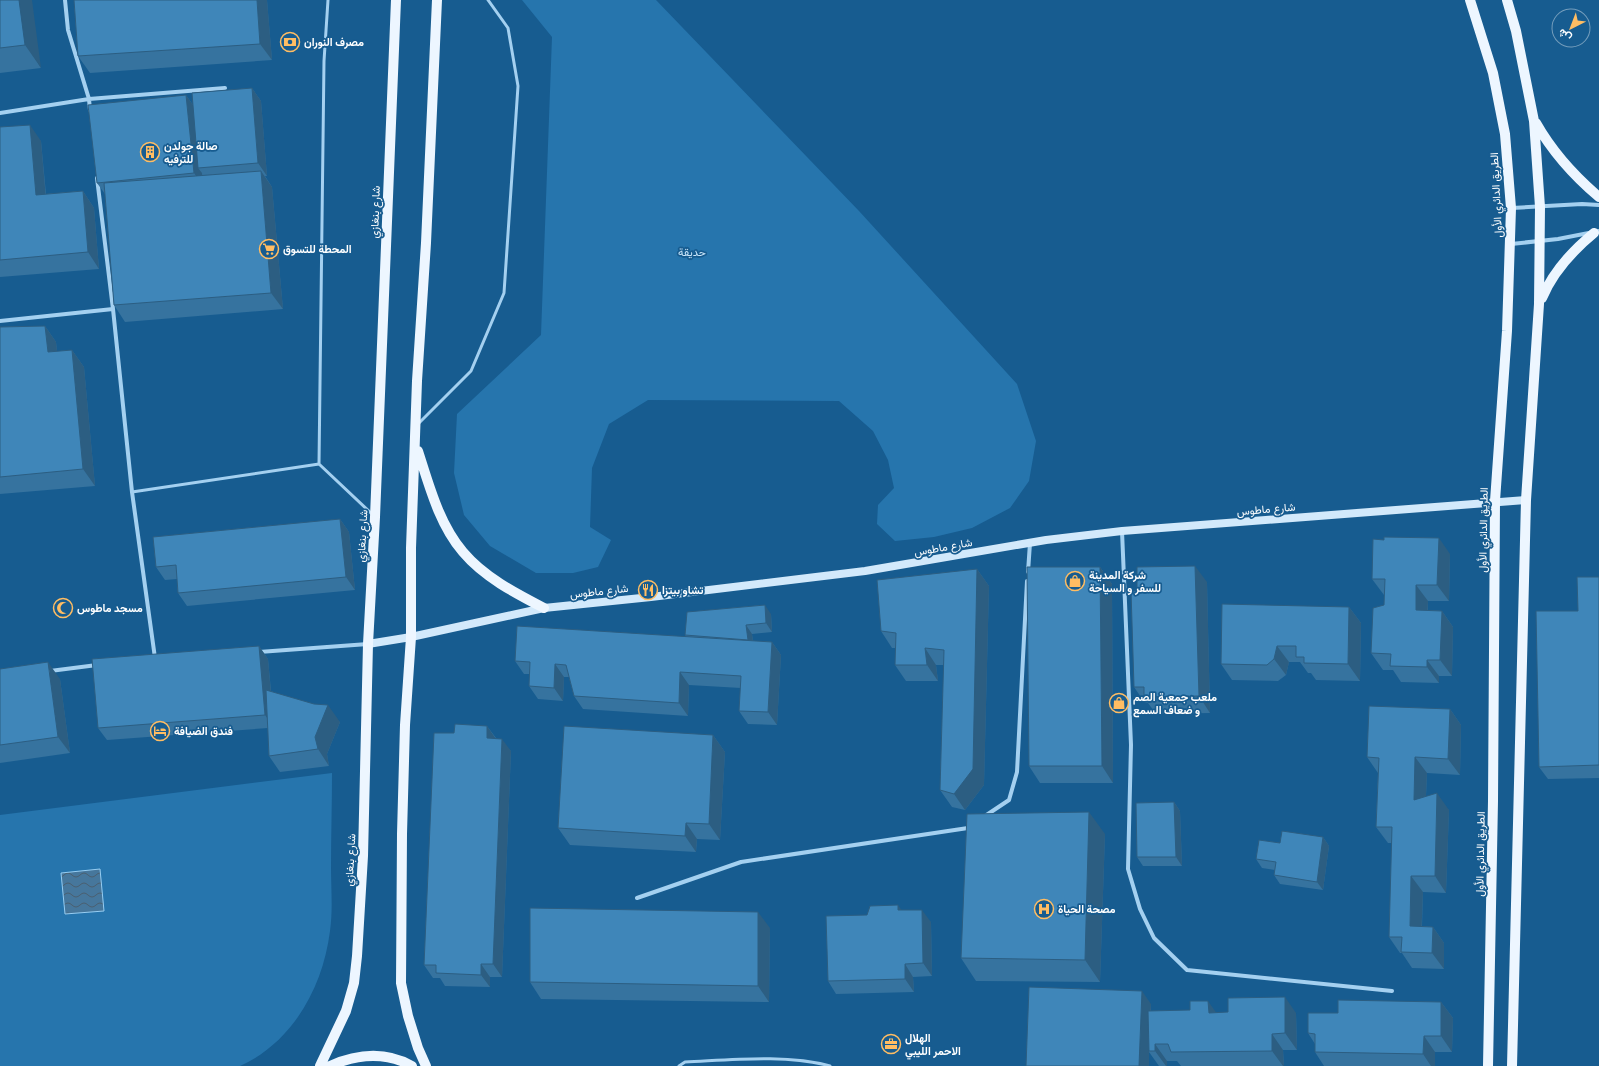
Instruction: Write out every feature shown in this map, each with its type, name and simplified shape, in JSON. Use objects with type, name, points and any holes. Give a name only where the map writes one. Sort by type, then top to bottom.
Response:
[{"type":"main road","name":"شارع بنغازي","points":[[320,1066],[346,1011],[354,983],[357,956],[363,856],[368,644],[375,517],[396,0]]},
{"type":"main road","points":[[426,1066],[418,1048],[408,1016],[401,983],[402,826],[405,725],[410,637],[415,427],[437,0]]},
{"type":"main road","name":"الطريق الدائري الأول","points":[[1470,0],[1493,73],[1505,134],[1511,208],[1507,331],[1495,501],[1493,801],[1488,1066]]},
{"type":"main road","points":[[1507,0],[1516,31],[1534,121],[1540,207],[1539,304],[1526,500],[1512,1066]]},
{"type":"main road","points":[[1534,121],[1549,146],[1564,166],[1599,197]]},
{"type":"main road","points":[[1539,304],[1549,281],[1568,257],[1596,232]]},
{"type":"main road","points":[[415,444],[437,507],[462,552],[481,570],[503,586],[544,608]]},
{"type":"main road","points":[[330,1066],[347,1058],[366,1055],[384,1056],[403,1061],[412,1066]]},
{"type":"street","points":[[65,0],[68,30],[89,99],[90,115]]},
{"type":"street","points":[[0,113],[89,99],[225,88]]},
{"type":"street","points":[[96,170],[113,309],[132,492],[155,658]]},
{"type":"street","points":[[1511,208],[1582,204],[1599,205]]},
{"type":"street","points":[[1511,244],[1596,232]]},
{"type":"street","points":[[0,321],[113,309]]},
{"type":"street","name":"شارع ماطوس","points":[[368,644],[410,637],[544,608],[651,597],[873,570],[1030,543],[1122,532],[1495,501],[1526,500]]},
{"type":"street","points":[[1122,532],[1132,744],[1128,869],[1140,909],[1154,938],[1187,970],[1392,991]]},
{"type":"street","points":[[980,820],[1009,800],[1017,772],[1030,543]]},
{"type":"street","points":[[253,652],[368,644]]},
{"type":"street","points":[[147,659],[162,658]]},
{"type":"street","points":[[46,672],[101,665]]},
{"type":"street","points":[[637,898],[740,862],[968,828],[974,824]]},
{"type":"lane","points":[[328,0],[324,61],[319,464],[375,517]]},
{"type":"lane","points":[[415,427],[471,371],[504,293],[518,86],[508,28],[488,0]]},
{"type":"lane","points":[[132,492],[319,464]]},
{"type":"lane","points":[[680,1066],[685,1062],[758,1059],[817,1062],[830,1066]]},
{"type":"green space","name":"حديقة","points":[[522,0],[656,0],[859,211],[1017,384],[1036,441],[1029,481],[1010,508],[972,528],[934,537],[895,541],[877,524],[878,505],[894,488],[888,460],[873,431],[839,401],[648,400],[609,424],[592,468],[590,527],[611,540],[598,567],[573,573],[536,573],[490,546],[464,515],[454,473],[457,414],[541,335],[552,37]]},
{"type":"green space","points":[[332,773],[332,899],[330,931],[326,952],[312,992],[302,1010],[290,1028],[275,1043],[259,1056],[240,1066],[0,1066],[0,815]]},
{"type":"water","points":[[100,869],[104,911],[65,914],[61,873]]},
{"type":"building","points":[[0,0],[19,0],[25,45],[0,48]]},
{"type":"building","points":[[74,0],[257,0],[260,44],[78,56]]},
{"type":"building","points":[[252,88],[258,163],[198,168],[192,93]]},
{"type":"building","name":"صالة جولدن للترفيه","points":[[186,95],[194,173],[97,183],[88,105]]},
{"type":"building","points":[[30,125],[36,195],[83,191],[88,252],[0,260],[0,127]]},
{"type":"building","points":[[261,171],[271,293],[114,305],[104,183]]},
{"type":"building","points":[[45,326],[48,352],[72,350],[83,469],[0,477],[0,327]]},
{"type":"building","points":[[340,519],[346,577],[178,593],[176,565],[156,567],[153,537]]},
{"type":"building","points":[[1384,537],[1439,538],[1437,585],[1416,585],[1416,610],[1442,611],[1440,660],[1427,660],[1427,667],[1390,666],[1391,654],[1371,653],[1373,608],[1384,605],[1385,579],[1372,579],[1373,539],[1384,540]]},
{"type":"building","points":[[1195,566],[1199,696],[1144,697],[1144,687],[1134,687],[1131,591],[1137,591],[1137,567]]},
{"type":"building","points":[[1027,567],[1100,567],[1102,766],[1029,766]]},
{"type":"building","points":[[977,569],[973,769],[954,794],[940,790],[944,650],[925,648],[927,665],[895,665],[896,633],[881,631],[877,580]]},
{"type":"building","points":[[1577,577],[1599,577],[1599,765],[1539,767],[1536,611],[1578,611]]},
{"type":"building","points":[[1222,604],[1349,607],[1348,664],[1304,663],[1304,657],[1296,657],[1296,646],[1277,646],[1274,659],[1267,665],[1221,664]]},
{"type":"building","points":[[765,605],[766,623],[746,625],[748,640],[685,635],[687,612]]},
{"type":"building","points":[[517,626],[772,642],[768,712],[739,711],[741,676],[680,672],[679,703],[574,696],[566,665],[555,664],[554,688],[529,686],[530,662],[515,661]]},
{"type":"building","points":[[259,646],[265,715],[98,728],[92,659]]},
{"type":"building","points":[[48,662],[58,737],[0,745],[0,669]]},
{"type":"building","points":[[266,690],[314,704],[328,705],[315,737],[318,749],[269,756]]},
{"type":"building","points":[[1369,706],[1450,709],[1448,759],[1415,757],[1414,800],[1437,793],[1435,876],[1411,876],[1410,926],[1433,927],[1432,953],[1401,952],[1402,937],[1389,937],[1392,827],[1376,827],[1379,758],[1367,757]]},
{"type":"building","points":[[455,724],[487,726],[487,738],[502,739],[493,964],[481,964],[481,975],[436,973],[436,965],[424,965],[434,733],[454,733]]},
{"type":"building","points":[[564,726],[713,735],[709,824],[686,823],[685,836],[558,828]]},
{"type":"building","points":[[1174,802],[1176,857],[1137,857],[1136,803]]},
{"type":"building","points":[[1089,812],[1085,960],[961,958],[967,814]]},
{"type":"building","points":[[1282,831],[1323,837],[1317,882],[1274,875],[1276,862],[1256,859],[1259,840],[1280,843]]},
{"type":"building","points":[[898,905],[898,910],[922,910],[923,963],[905,964],[905,979],[828,981],[826,916],[867,915],[870,906]]},
{"type":"building","points":[[530,908],[758,912],[758,986],[530,982]]},
{"type":"building","points":[[1029,987],[1142,991],[1139,1066],[1026,1066]]},
{"type":"building","points":[[1285,997],[1285,1033],[1272,1034],[1272,1051],[1171,1052],[1168,1044],[1155,1044],[1155,1051],[1149,1051],[1148,1011],[1190,1010],[1190,1001],[1208,1001],[1209,1013],[1228,1012],[1228,998]]},
{"type":"building","points":[[1338,1000],[1441,1002],[1441,1036],[1424,1036],[1423,1054],[1315,1052],[1315,1034],[1308,1033],[1308,1013],[1338,1013]]},
{"type":"place","name":"مصرف النوران","points":[[290,42]]},
{"type":"place","name":"صالة جولدن للترفيه","points":[[150,152]]},
{"type":"place","name":"المحطة للتسوق","points":[[269,249]]},
{"type":"place","name":"شركة المدينة للسفر و السياحة","points":[[1075,581]]},
{"type":"place","name":"تشاو بيتزا","points":[[648,590]]},
{"type":"place","name":"مسجد ماطوس","points":[[63,608]]},
{"type":"place","name":"ملعب جمعية الصم و ضعاف السمع","points":[[1119,703]]},
{"type":"place","name":"فندق الضيافة","points":[[160,731]]},
{"type":"place","name":"مصحة الحياة","points":[[1044,909]]},
{"type":"place","name":"الهلال الاحمر الليبي","points":[[891,1044]]}]
